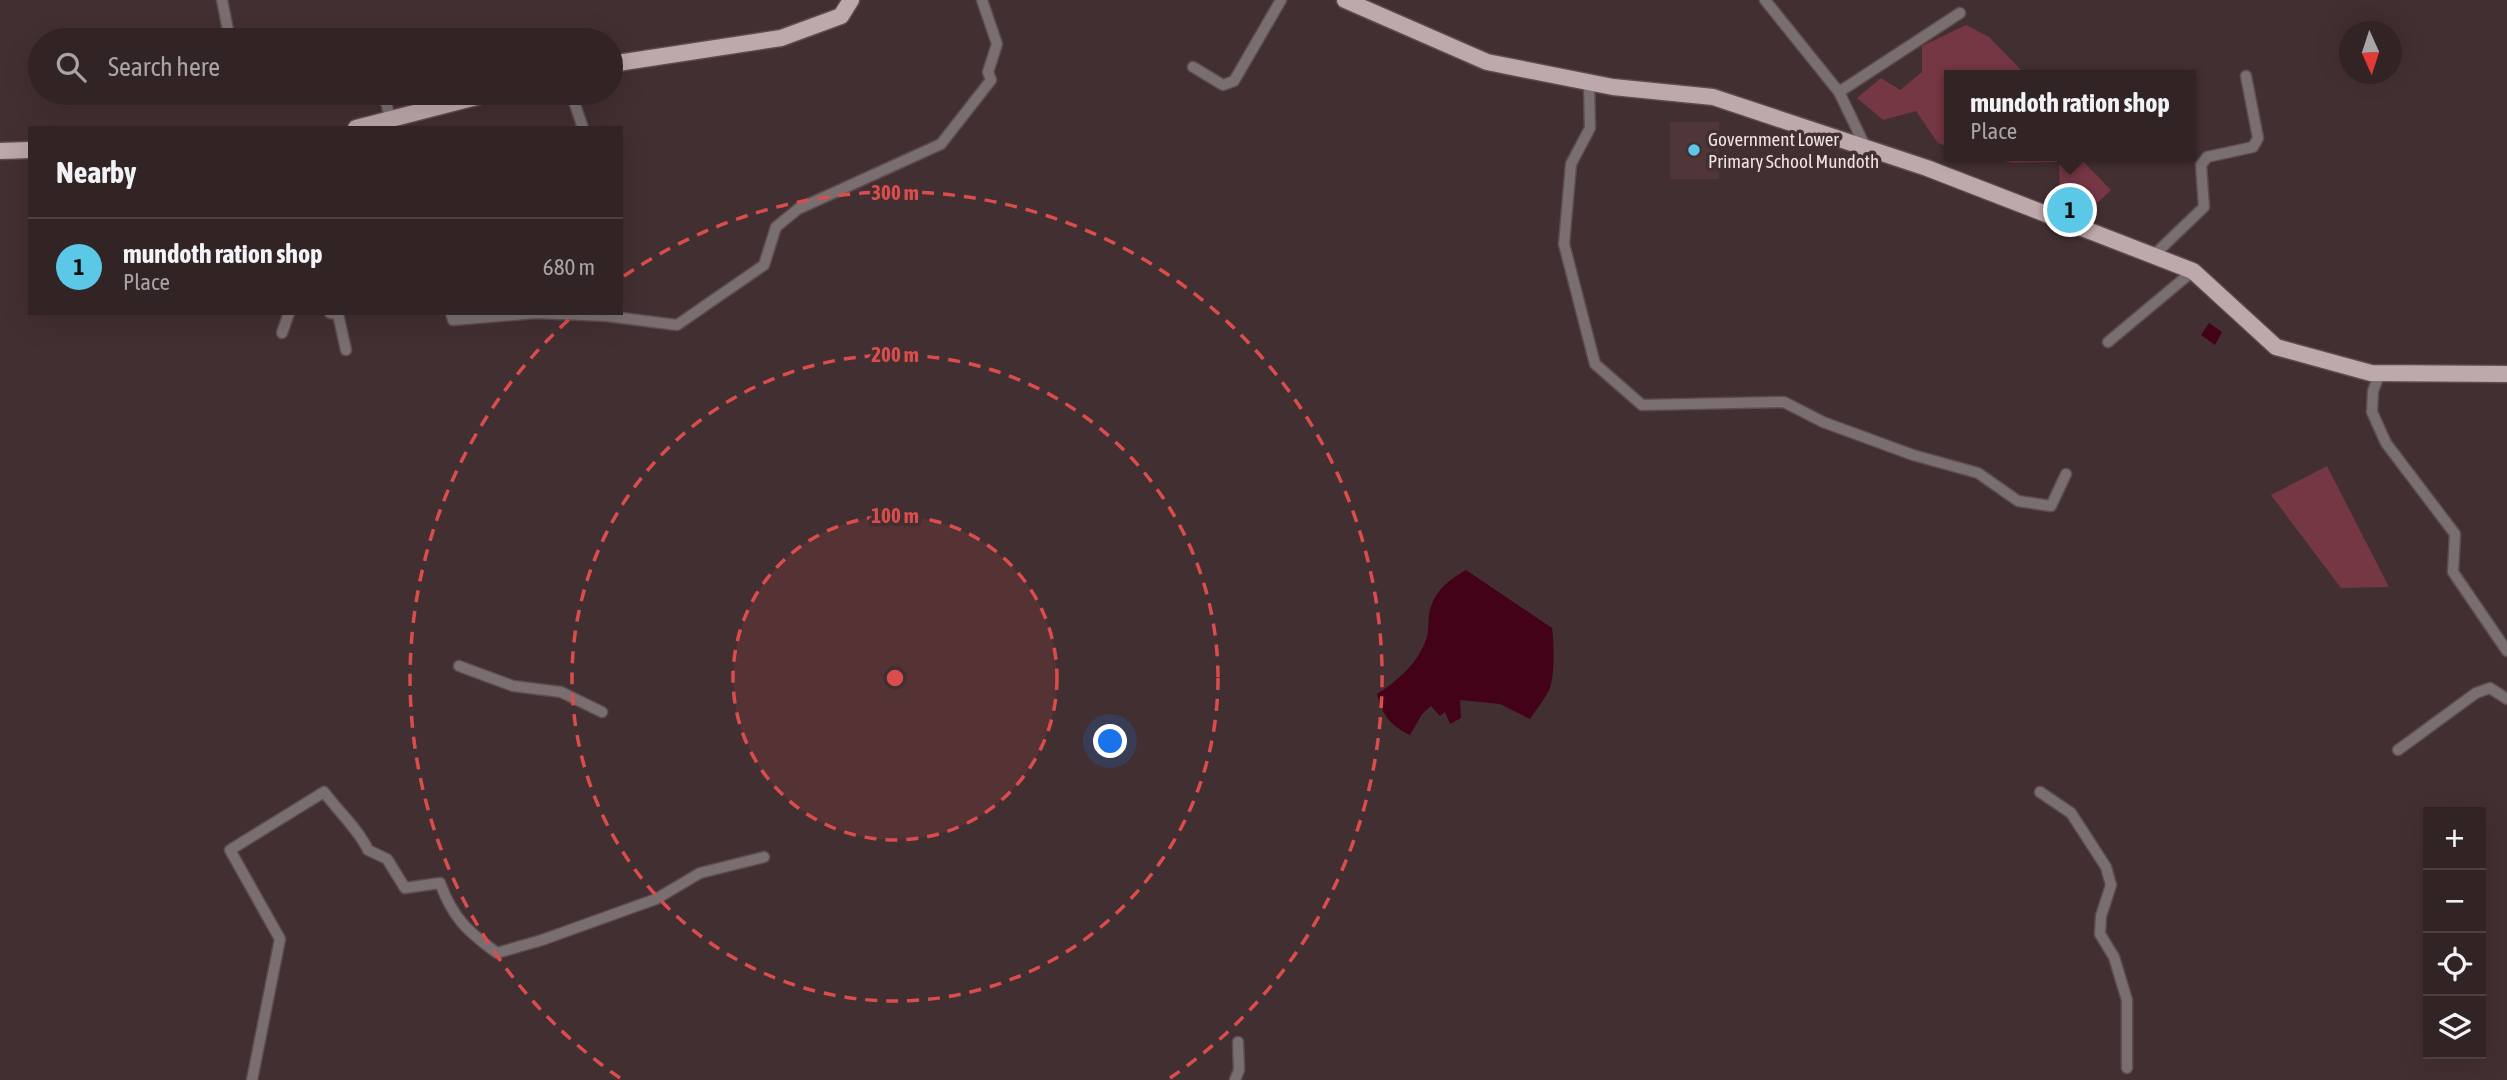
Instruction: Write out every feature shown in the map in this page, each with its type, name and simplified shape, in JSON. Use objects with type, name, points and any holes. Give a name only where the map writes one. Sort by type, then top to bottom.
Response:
[{"type":"main road","points":[[623,62],[781,38],[841,16],[851,0]]},
{"type":"main road","points":[[1345,0],[1487,62],[1589,82],[1713,97],[1866,148],[2193,271],[2276,347],[2380,373],[2507,374]]},
{"type":"main road","points":[[370,126],[390,123],[451,105]]},
{"type":"main road","points":[[0,151],[28,150]]},
{"type":"street","points":[[222,0],[228,28]]},
{"type":"street","points":[[606,315],[677,325],[764,265],[776,227],[798,209],[941,144],[991,80],[988,72],[997,44],[982,0]]},
{"type":"street","points":[[1193,67],[1223,85],[1234,81],[1281,0]]},
{"type":"street","points":[[1765,0],[1839,92],[1866,148]]},
{"type":"street","points":[[1839,92],[1960,13]]},
{"type":"street","points":[[2154,256],[2204,207],[2201,165],[2207,157],[2253,147],[2258,138],[2246,76]]},
{"type":"street","points":[[1589,82],[1590,128],[1571,164],[1564,244],[1595,364],[1642,405],[1784,402],[1836,427],[1913,455],[1978,473],[2018,501],[2051,506],[2066,474]]},
{"type":"street","points":[[386,105],[390,123]]},
{"type":"street","points":[[575,105],[582,126]]},
{"type":"street","points":[[2108,342],[2193,271]]},
{"type":"street","points":[[282,333],[288,315]]},
{"type":"street","points":[[338,315],[346,350]]},
{"type":"street","points":[[452,315],[453,320],[512,315]]},
{"type":"street","points":[[2380,373],[2373,391],[2372,412],[2382,433],[2455,534],[2453,572],[2507,651]]},
{"type":"street","points":[[459,666],[513,687],[561,692],[602,712]]},
{"type":"street","points":[[2398,750],[2476,693],[2490,688],[2507,699]]},
{"type":"street","points":[[252,1080],[280,939],[230,850],[324,792],[350,827],[361,834],[368,850],[387,859],[405,888],[440,883],[448,905],[464,929],[497,953],[542,940],[656,899],[700,873],[764,857]]},
{"type":"street","points":[[2040,792],[2071,813],[2106,867],[2111,885],[2101,916],[2100,934],[2113,957],[2127,1000],[2127,1068]]},
{"type":"street","points":[[1235,1080],[1239,1070],[1238,1042]]},
{"type":"shaded area","points":[[1966,25],[1989,37],[2021,70],[1944,70],[1944,145],[1938,143],[1916,111],[1883,120],[1857,98],[1881,78],[1900,90],[1922,72],[1922,46]]},
{"type":"shaded area","name":"Government Lower Primary School Mundoth","points":[[1670,122],[1719,122],[1719,179],[1670,179]]},
{"type":"shaded area","points":[[2004,161],[2083,161],[2111,190],[2072,227],[2060,203],[2059,162]]},
{"type":"shaded area","points":[[2209,323],[2222,332],[2215,345],[2201,335]]},
{"type":"shaded area","points":[[2327,466],[2389,587],[2341,588],[2271,495]]},
{"type":"shaded area","points":[[1466,570],[1552,628],[1554,660],[1549,690],[1530,719],[1500,704],[1460,700],[1461,718],[1450,724],[1445,712],[1440,716],[1431,706],[1422,714],[1410,735],[1388,719],[1377,694],[1393,683],[1419,654],[1427,637],[1429,615],[1437,594]]},
{"type":"place","name":"Government Lower Primary School Mundoth","points":[[1694,150]]},
{"type":"place","name":"mundoth ration shop","points":[[2070,210]]}]
